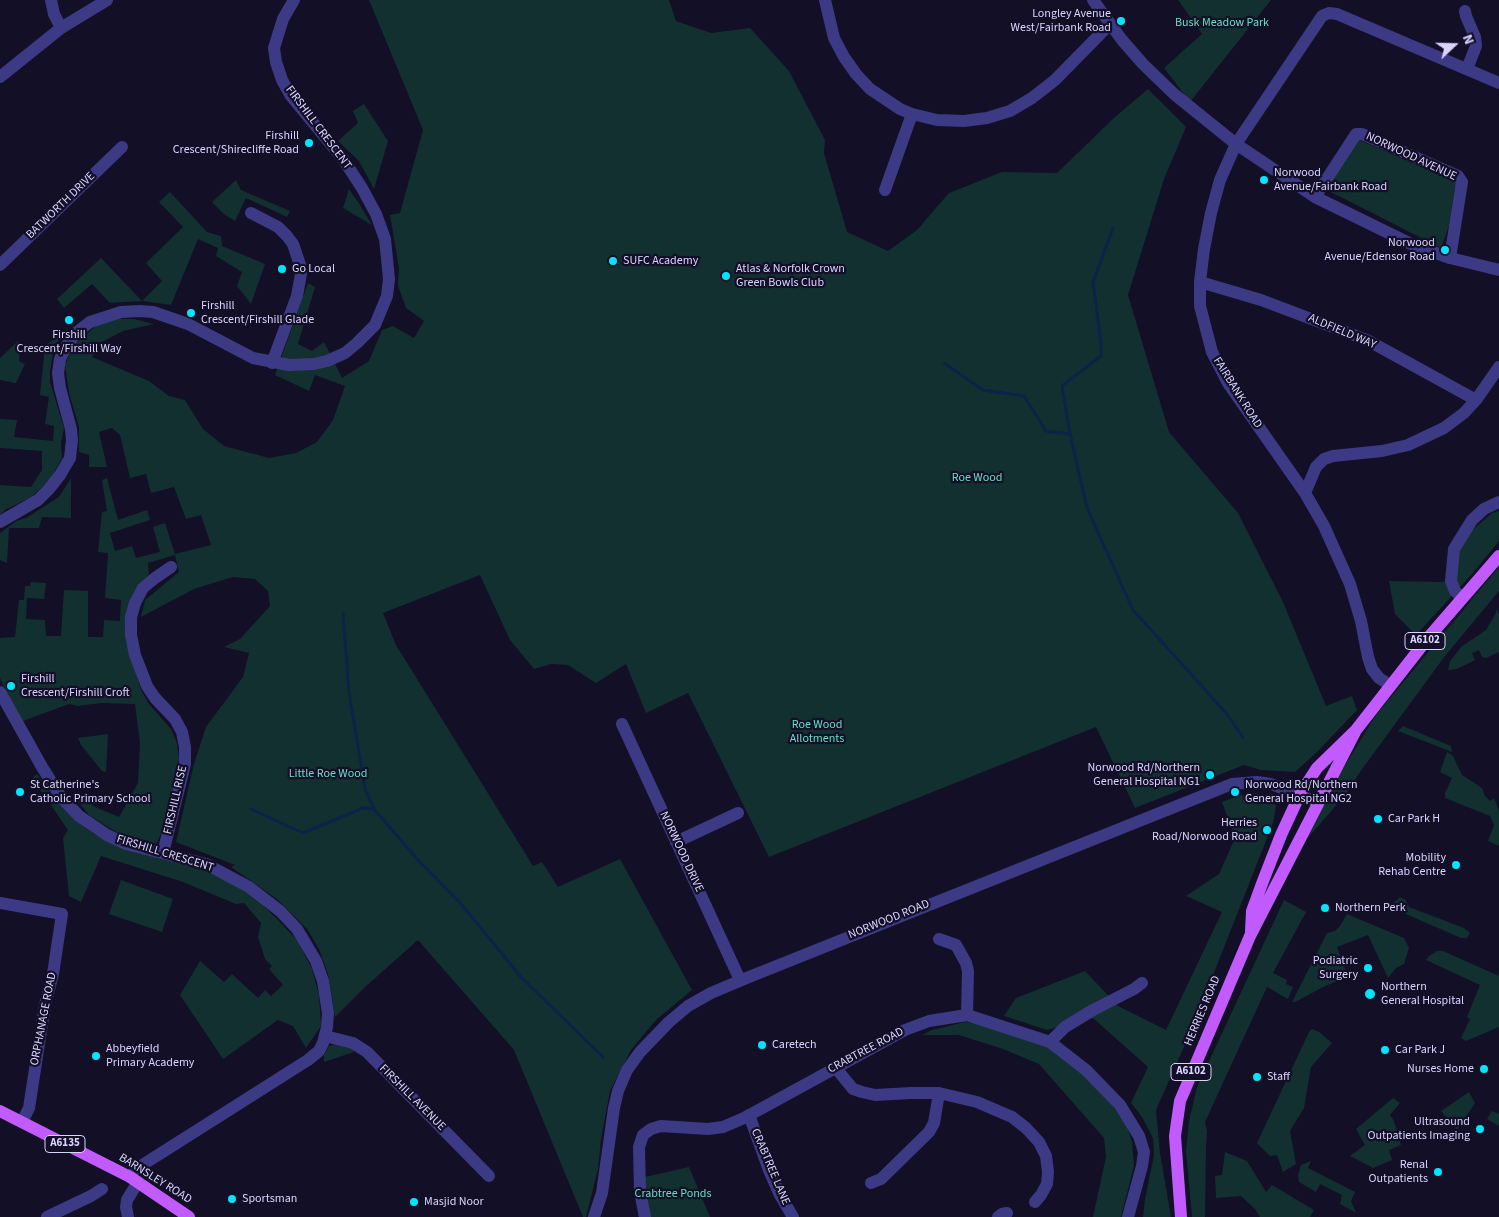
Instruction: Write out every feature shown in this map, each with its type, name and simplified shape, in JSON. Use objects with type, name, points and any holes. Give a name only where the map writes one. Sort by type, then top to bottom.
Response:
[{"type":"main road","name":"HERRIES ROAD","points":[[1250,936],[1252,910],[1281,835],[1300,794],[1317,768],[1356,730],[1390,685],[1499,556]]},
{"type":"main road","name":"HERRIES ROAD","points":[[1182,1217],[1175,1136],[1180,1101],[1250,936],[1356,730]]},
{"type":"main road","name":"BARNSLEY ROAD","points":[[0,1111],[134,1179],[189,1217]]},
{"type":"street","points":[[51,0],[61,28]]},
{"type":"street","points":[[0,77],[61,28],[107,0]]},
{"type":"street","name":"FIRSHILL CRESCENT","points":[[0,522],[38,500],[60,476],[70,458],[72,429],[60,388],[58,373],[60,359],[67,345],[90,322],[121,312],[153,312],[188,324],[253,358],[289,365],[314,364],[332,359],[357,344],[375,325],[387,296],[389,279],[385,239],[376,214],[343,158],[291,96],[282,80],[276,62],[274,48],[283,19],[294,0]]},
{"type":"street","points":[[825,0],[834,38],[856,74],[870,89],[885,100],[912,114],[937,120],[964,121],[987,118],[1010,111],[1032,98],[1054,80],[1110,24]]},
{"type":"street","points":[[1094,0],[1110,24],[1143,64],[1196,112],[1236,144],[1315,196],[1411,244],[1450,258],[1499,270]]},
{"type":"street","points":[[1465,11],[1475,37],[1476,46],[1467,69],[1499,83]]},
{"type":"street","name":"FAIRBANK ROAD","points":[[1390,685],[1379,678],[1372,669],[1350,584],[1324,526],[1305,493],[1228,383],[1212,352],[1202,314],[1200,282],[1204,249],[1220,180],[1236,144],[1322,16],[1329,13],[1337,14],[1467,69]]},
{"type":"street","points":[[885,190],[912,114]]},
{"type":"street","name":"NORWOOD AVENUE","points":[[1315,196],[1356,134],[1362,134],[1458,176],[1462,182],[1450,258]]},
{"type":"street","name":"BATWORTH DRIVE","points":[[0,265],[122,147]]},
{"type":"street","points":[[250,213],[278,227],[287,236],[293,244],[300,265],[301,274],[297,296],[272,363]]},
{"type":"street","name":"ALDFIELD WAY","points":[[1200,282],[1261,300],[1367,340],[1476,400]]},
{"type":"street","points":[[1305,493],[1316,467],[1324,459],[1333,456],[1382,451],[1408,445],[1444,428],[1464,413],[1476,400],[1499,367]]},
{"type":"street","points":[[1462,598],[1455,591],[1451,581],[1454,549],[1472,520],[1484,509],[1499,502]]},
{"type":"street","name":"FIRSHILL RISE","points":[[163,853],[185,764],[185,748],[182,732],[175,720],[147,686],[134,655],[130,635],[131,617],[135,603],[143,588],[171,567]]},
{"type":"street","name":"FIRSHILL CRESCENT","points":[[0,692],[42,767],[62,797],[79,816],[107,835],[126,844],[206,864],[249,887],[280,911],[297,929],[316,961],[323,981],[328,1012],[325,1036],[318,1051],[308,1060],[136,1169],[134,1179]]},
{"type":"street","name":"NORWOOD DRIVE","points":[[622,724],[740,980]]},
{"type":"street","name":"NORWOOD ROAD","points":[[594,1217],[602,1193],[618,1090],[640,1052],[669,1022],[688,1006],[740,980],[1232,784],[1257,782],[1271,784],[1318,802]]},
{"type":"street","points":[[676,842],[738,813]]},
{"type":"street","name":"ORPHANAGE ROAD","points":[[0,903],[62,914],[29,1108],[22,1122]]},
{"type":"street","points":[[940,939],[956,945],[966,963],[968,971],[968,1015]]},
{"type":"street","points":[[1050,1042],[1065,1027],[1142,983]]},
{"type":"street","name":"CRABTREE ROAD","points":[[645,1217],[640,1192],[639,1147],[643,1136],[651,1129],[661,1126],[708,1129],[723,1127],[749,1115],[905,1030],[929,1021],[968,1015],[1050,1042],[1105,1087],[1120,1105],[1139,1136],[1144,1152],[1128,1217]]},
{"type":"street","name":"FIRSHILL AVENUE","points":[[325,1036],[353,1043],[367,1052],[489,1176]]},
{"type":"street","points":[[836,1067],[853,1089],[862,1092],[875,1095],[911,1092],[958,1096],[996,1109],[1012,1117],[1039,1142],[1046,1156],[1048,1172],[1046,1184],[1035,1202]]},
{"type":"street","points":[[871,1183],[881,1179],[930,1132],[934,1123],[938,1093]]},
{"type":"street","name":"CRABTREE LANE","points":[[749,1115],[769,1170],[780,1195],[793,1217]]},
{"type":"street","points":[[128,1217],[127,1200],[134,1179]]},
{"type":"street","points":[[47,1217],[102,1189]]},
{"type":"green space","points":[[369,0],[669,0],[676,21],[711,33],[750,28],[789,71],[825,140],[824,153],[847,232],[888,251],[917,230],[949,193],[1002,172],[1057,173],[1114,118],[1148,89],[1186,127],[1164,179],[1128,295],[1169,432],[1238,513],[1283,602],[1326,706],[1352,696],[1357,710],[1295,772],[1261,770],[1244,765],[1135,808],[1096,727],[769,857],[688,693],[646,713],[626,664],[596,683],[568,665],[551,664],[534,669],[510,640],[480,575],[383,613],[396,645],[533,866],[542,862],[558,887],[620,859],[692,990],[656,1020],[631,1050],[610,1091],[601,1139],[598,1169],[586,1217],[583,1217],[514,1050],[418,940],[365,987],[335,1017],[328,974],[319,949],[307,929],[277,899],[231,867],[235,865],[176,842],[194,764],[206,727],[243,677],[249,653],[224,647],[240,639],[270,606],[268,591],[255,579],[233,577],[194,589],[141,617],[145,600],[179,572],[175,555],[148,563],[149,577],[126,615],[126,641],[141,690],[149,704],[171,729],[177,743],[179,759],[166,822],[157,843],[148,845],[121,835],[89,815],[75,798],[80,795],[95,807],[119,817],[138,783],[140,743],[135,704],[101,703],[78,706],[69,704],[20,722],[0,678],[0,638],[15,637],[19,600],[24,600],[25,586],[30,586],[31,582],[46,583],[44,599],[27,598],[26,619],[45,620],[46,636],[61,636],[64,590],[88,591],[88,637],[103,637],[104,620],[120,621],[121,600],[105,598],[108,553],[98,552],[102,512],[107,511],[102,480],[107,478],[118,520],[147,510],[150,520],[110,533],[115,551],[132,546],[136,558],[160,552],[153,527],[165,523],[175,554],[211,545],[201,515],[186,519],[174,487],[151,493],[146,474],[130,478],[120,435],[112,428],[99,432],[107,467],[89,467],[89,455],[79,452],[79,427],[69,393],[65,365],[74,345],[96,326],[118,319],[134,319],[154,324],[123,331],[102,342],[92,357],[149,381],[169,396],[185,400],[203,429],[224,446],[269,458],[296,453],[317,442],[333,420],[345,386],[315,375],[309,391],[275,375],[308,283],[315,287],[298,344],[312,351],[324,342],[342,378],[369,361],[382,330],[393,326],[414,338],[424,321],[406,308],[398,286],[399,268],[390,215],[400,213],[423,130]]},
{"type":"green space","name":"Busk Meadow Park","points":[[1178,0],[1271,0],[1190,102],[1164,68],[1202,34]]},
{"type":"green space","points":[[364,104],[388,141],[374,189],[359,161],[338,141],[358,123],[353,111]]},
{"type":"green space","points":[[1359,140],[1451,180],[1455,179],[1458,186],[1455,187],[1449,226],[1441,248],[1323,188]]},
{"type":"green space","points":[[236,180],[241,190],[290,211],[287,217],[246,198],[235,221],[225,215],[212,202]]},
{"type":"green space","points":[[349,189],[360,205],[372,225],[343,208]]},
{"type":"green space","points":[[170,192],[207,232],[221,236],[222,246],[265,264],[251,304],[237,286],[242,272],[216,256],[218,248],[198,239],[171,305],[143,301],[110,303],[92,284],[64,308],[57,299],[101,258],[142,301],[162,281],[146,263],[183,227],[159,202]]},
{"type":"green space","points":[[69,327],[59,339],[53,353],[50,371],[50,382],[64,428],[61,443],[62,458],[50,480],[31,497],[5,510],[0,515],[0,485],[31,487],[42,470],[42,451],[0,448],[0,419],[17,420],[14,437],[53,441],[54,426],[45,424],[49,397],[40,395],[45,346]]},
{"type":"green space","points":[[18,341],[20,345],[19,361],[25,364],[16,383],[0,380],[0,358]]},
{"type":"green space","points":[[71,478],[71,518],[42,517],[39,528],[9,528],[7,563],[0,560],[0,533],[16,521],[26,518],[59,497]]},
{"type":"green space","points":[[1499,511],[1499,541],[1472,574],[1416,635],[1395,614],[1389,581],[1444,582],[1454,576],[1458,553],[1468,534],[1492,513]]},
{"type":"green space","points":[[1499,567],[1499,591],[1445,656],[1346,794],[1306,840],[1334,783],[1376,715]]},
{"type":"green space","points":[[1496,609],[1499,614],[1499,652],[1486,658],[1482,657],[1479,650],[1472,653],[1475,660],[1457,669],[1448,670],[1450,661],[1461,647],[1486,630],[1496,613]]},
{"type":"green space","points":[[1403,726],[1451,746],[1452,752],[1398,731]]},
{"type":"green space","points":[[108,734],[106,772],[102,771],[81,745],[78,738]]},
{"type":"green space","points":[[1447,752],[1453,756],[1462,775],[1482,788],[1485,796],[1490,801],[1494,798],[1499,811],[1499,846],[1488,841],[1494,825],[1490,816],[1445,798],[1445,793],[1452,778],[1440,772]]},
{"type":"green space","points":[[37,774],[56,800],[80,824],[94,834],[120,847],[191,864],[223,878],[252,895],[278,920],[297,940],[312,969],[319,995],[321,1026],[306,1048],[293,1026],[278,1020],[223,1059],[180,995],[200,961],[224,982],[232,974],[258,998],[265,990],[271,996],[283,985],[269,969],[272,966],[265,959],[258,937],[261,923],[244,903],[236,904],[183,882],[101,856],[81,902],[69,896],[63,838],[68,830],[32,778]]},
{"type":"green space","points":[[1253,793],[1268,796],[1276,806],[1273,823],[1191,1031],[1156,1110],[1160,1153],[1171,1217],[1143,1217],[1154,1155],[1153,1138],[1142,1117],[1131,1103],[1148,1067],[1093,1018],[1047,1030],[1004,1016],[1016,998],[1085,971],[1118,1006],[1166,1030],[1222,912],[1186,896],[1219,874],[1235,838],[1222,802]]},
{"type":"green space","points":[[121,880],[173,899],[162,932],[109,914]]},
{"type":"green space","points":[[1400,897],[1406,900],[1409,907],[1464,928],[1470,933],[1467,938],[1461,938],[1399,911],[1394,908],[1394,903]]},
{"type":"green space","points":[[1284,900],[1306,912],[1273,973],[1287,980],[1286,984],[1293,987],[1288,999],[1267,987],[1205,1122],[1207,1131],[1205,1217],[1192,1217],[1186,1151],[1189,1121],[1197,1087]]},
{"type":"green space","points":[[1347,914],[1404,938],[1409,948],[1404,964],[1396,968],[1388,978],[1368,935],[1337,947],[1348,977],[1292,1002],[1327,933],[1335,931]]},
{"type":"green space","points":[[1437,951],[1443,951],[1499,976],[1499,1027],[1466,1041],[1461,1038],[1470,1019],[1467,1017],[1480,985],[1426,960]]},
{"type":"green space","points":[[965,1022],[990,1026],[1047,1045],[1072,1063],[1114,1107],[1127,1126],[1132,1142],[1134,1166],[1121,1217],[1093,1217],[1106,1157],[1104,1138],[1039,1064],[1003,1049],[959,1035],[922,1035],[932,1030]]},
{"type":"green space","points":[[1312,1029],[1319,1032],[1332,1043],[1311,1067],[1304,1108],[1290,1131],[1296,1164],[1283,1172],[1277,1155],[1270,1156],[1257,1143]]},
{"type":"green space","points":[[337,1044],[352,1046],[354,1052],[324,1062],[324,1055],[329,1046]]},
{"type":"green space","points":[[1469,1092],[1475,1103],[1457,1130],[1441,1111]]},
{"type":"green space","points":[[1393,1098],[1400,1103],[1390,1115],[1394,1121],[1401,1145],[1389,1150],[1392,1160],[1373,1168],[1350,1156],[1365,1145],[1356,1129]]},
{"type":"green space","points":[[1492,1111],[1499,1114],[1499,1126],[1487,1119]]},
{"type":"green space","points":[[1225,1152],[1247,1161],[1266,1192],[1272,1185],[1314,1210],[1310,1217],[1260,1217],[1255,1209],[1241,1196],[1216,1198],[1215,1176],[1222,1175]]},
{"type":"green space","points":[[1311,1161],[1308,1168],[1355,1192],[1351,1201],[1356,1213],[1340,1204],[1342,1195],[1320,1184],[1316,1192],[1299,1182],[1298,1175],[1301,1165]]},
{"type":"green space","name":"Crabtree Ponds","points":[[689,1167],[710,1217],[645,1217],[645,1177]]},
{"type":"waterway","points":[[1113,228],[1093,282],[1101,356],[1062,386],[1070,434],[1087,508],[1133,610],[1227,714],[1243,738]]},
{"type":"waterway","points":[[944,363],[983,390],[1024,396],[1046,431],[1070,434]]},
{"type":"waterway","points":[[343,613],[349,692],[365,789],[374,809],[418,860],[462,905],[521,977],[603,1057]]},
{"type":"waterway","points":[[251,809],[303,833],[363,808],[374,809]]},
{"type":"place","name":"Longley Avenue West/Fairbank Road","points":[[1121,21]]},
{"type":"place","name":"Firshill Crescent/Shirecliffe Road","points":[[309,143]]},
{"type":"place","name":"Norwood Avenue/Fairbank Road","points":[[1264,180]]},
{"type":"place","name":"Norwood Avenue/Edensor Road","points":[[1445,250]]},
{"type":"place","name":"SUFC Academy","points":[[613,261]]},
{"type":"place","name":"Go Local","points":[[282,269]]},
{"type":"place","name":"Atlas & Norfolk Crown Green Bowls Club","points":[[726,276]]},
{"type":"place","name":"Firshill Crescent/Firshill Glade","points":[[191,313]]},
{"type":"place","name":"Firshill Crescent/Firshill Way","points":[[69,320]]},
{"type":"place","name":"Firshill Crescent/Firshill Croft","points":[[11,686]]},
{"type":"place","name":"Norwood Rd/Northern General Hospital NG1","points":[[1210,775]]},
{"type":"place","name":"St Catherine's Catholic Primary School","points":[[20,792]]},
{"type":"place","name":"Norwood Rd/Northern General Hospital NG2","points":[[1235,792]]},
{"type":"place","name":"Car Park H","points":[[1378,819]]},
{"type":"place","name":"Herries Road/Norwood Road","points":[[1267,830]]},
{"type":"place","name":"Mobility Rehab Centre","points":[[1456,865]]},
{"type":"place","name":"Northern Perk","points":[[1325,908]]},
{"type":"place","name":"Podiatric Surgery","points":[[1368,968]]},
{"type":"place","name":"Northern General Hospital","points":[[1370,994]]},
{"type":"place","name":"Caretech","points":[[762,1045]]},
{"type":"place","name":"Car Park J","points":[[1385,1050]]},
{"type":"place","name":"Abbeyfield Primary Academy","points":[[96,1056]]},
{"type":"place","name":"Nurses Home","points":[[1484,1069]]},
{"type":"place","name":"Staff","points":[[1257,1077]]},
{"type":"place","name":"Ultrasound Outpatients Imaging","points":[[1480,1129]]},
{"type":"place","name":"Renal Outpatients","points":[[1438,1172]]},
{"type":"place","name":"Sportsman","points":[[232,1199]]},
{"type":"place","name":"Masjid Noor","points":[[414,1202]]},
{"type":"park label","name":"Roe Wood","points":[[977,478]]},
{"type":"park label","name":"Roe Wood Allotments","points":[[817,732]]},
{"type":"park label","name":"Little Roe Wood","points":[[328,774]]}]
